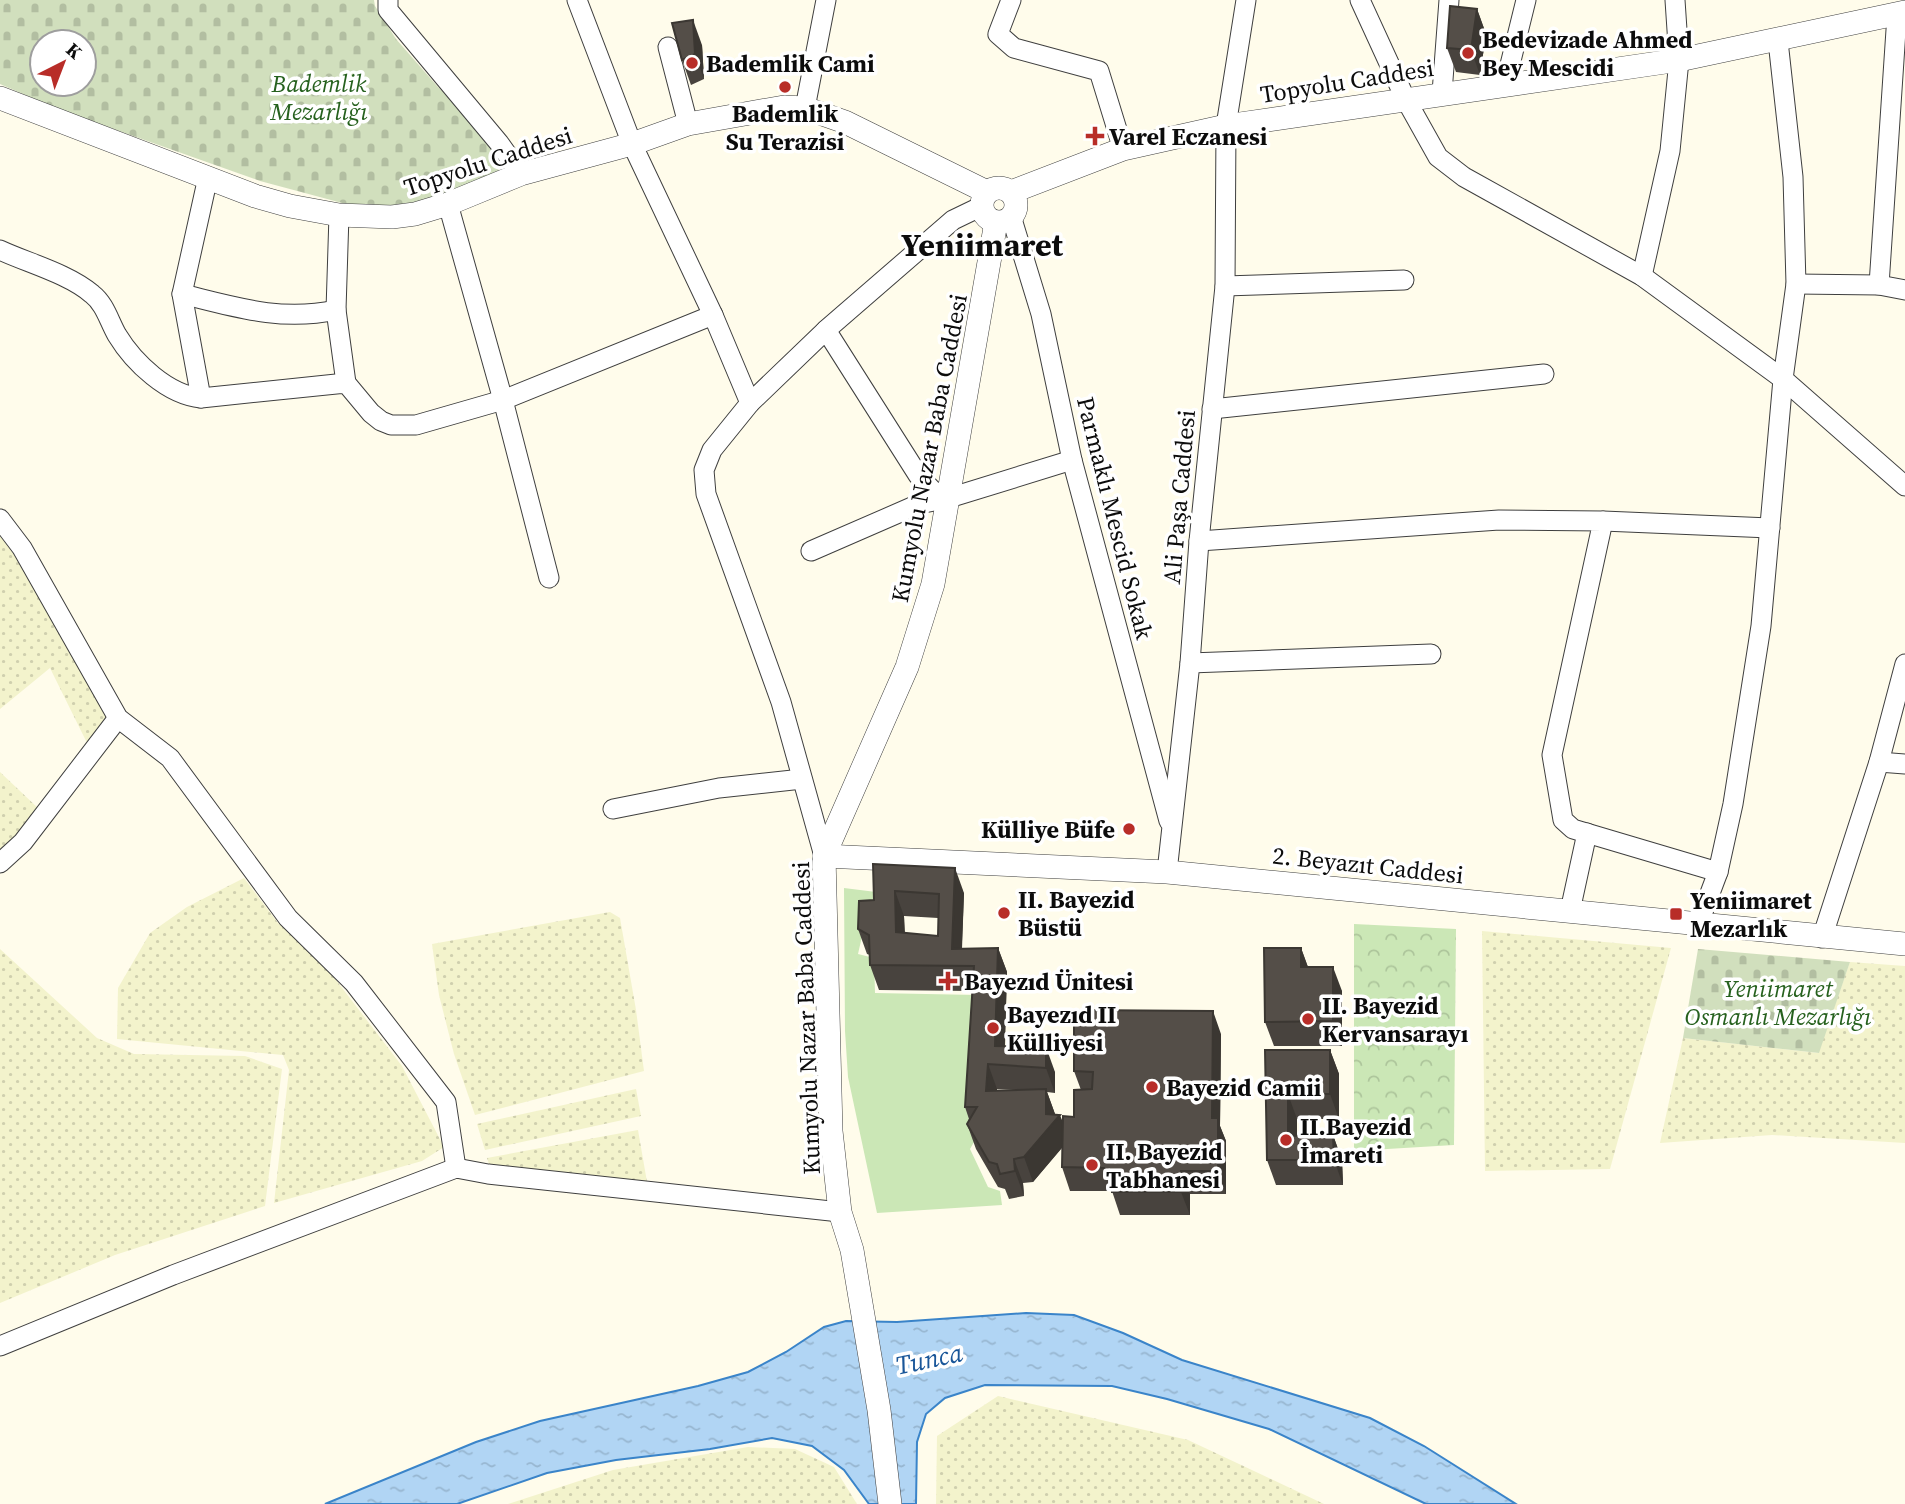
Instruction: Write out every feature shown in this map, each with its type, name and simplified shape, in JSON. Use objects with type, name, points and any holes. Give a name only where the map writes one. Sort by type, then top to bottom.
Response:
[{"type":"street","points":[[388,0],[388,10],[522,174]]},
{"type":"street","points":[[577,0],[632,144],[713,315],[750,403]]},
{"type":"street","points":[[805,108],[826,0]]},
{"type":"street","points":[[1011,0],[998,34],[1014,48],[1099,71],[1123,149]]},
{"type":"street","name":"Ali Paşa Caddesi","points":[[1167,872],[1190,663],[1199,541],[1225,286],[1226,126],[1246,0]]},
{"type":"street","points":[[1360,0],[1405,98],[1438,157],[1464,177],[1642,276],[1783,379],[1905,486]]},
{"type":"street","points":[[1442,93],[1449,0]]},
{"type":"street","points":[[1505,85],[1526,0]]},
{"type":"street","points":[[1642,276],[1670,151],[1679,60],[1675,0]]},
{"type":"street","points":[[1879,285],[1901,14]]},
{"type":"street","name":"Topyolu Caddesi","points":[[0,98],[255,196],[339,215],[392,217],[415,214],[448,204],[522,174],[632,144],[688,124],[784,107],[805,108],[845,122],[994,209],[1001,188],[1010,192],[1123,149],[1226,126],[1679,60],[1901,14]]},
{"type":"street","points":[[1698,925],[1718,872],[1733,804],[1761,626],[1783,379],[1796,284],[1793,177],[1779,41]]},
{"type":"street","points":[[668,47],[688,124]]},
{"type":"street","points":[[201,398],[182,294],[208,177]]},
{"type":"street","points":[[448,204],[549,578]]},
{"type":"street","points":[[824,856],[780,702],[704,482],[707,459],[750,403],[826,330],[953,220],[994,209]]},
{"type":"street","name":"Parmaklı Mescid Sokak","points":[[994,209],[1041,314],[1072,460],[1172,832]]},
{"type":"street","name":"Kumyolu Nazar Baba Caddesi","points":[[890,1504],[879,1410],[852,1250],[840,1212],[830,1109],[824,856],[907,667],[933,584],[949,499],[994,209]]},
{"type":"street","points":[[339,215],[336,310],[346,383],[371,413],[391,425],[416,425],[503,400],[713,315]]},
{"type":"street","points":[[0,250],[80,285],[103,305],[116,332],[132,355],[169,386],[191,397],[346,383]]},
{"type":"street","points":[[1225,286],[1404,280]]},
{"type":"street","points":[[1796,284],[1879,285],[1905,290]]},
{"type":"street","points":[[182,294],[275,315],[306,315],[336,310]]},
{"type":"street","points":[[826,330],[918,475],[932,490],[949,499]]},
{"type":"street","points":[[1212,409],[1544,374]]},
{"type":"street","points":[[811,551],[919,504],[949,499],[1072,460]]},
{"type":"street","points":[[0,519],[22,548],[118,718],[170,758],[288,918],[354,984],[446,1102],[456,1168]]},
{"type":"street","points":[[1199,541],[1499,520],[1770,528]]},
{"type":"street","points":[[1603,521],[1552,755],[1563,820],[1573,829],[1718,872]]},
{"type":"street","points":[[1190,663],[1431,654]]},
{"type":"street","points":[[1822,937],[1880,762],[1905,664]]},
{"type":"street","points":[[0,863],[23,842],[118,718]]},
{"type":"street","points":[[1880,762],[1905,764]]},
{"type":"street","points":[[613,809],[719,788],[802,779]]},
{"type":"street","points":[[1570,911],[1587,833]]},
{"type":"street","name":"2. Beyazıt Caddesi","points":[[824,856],[1167,872],[1905,944]]},
{"type":"street","points":[[0,1346],[186,1270],[456,1168],[488,1174],[840,1212]]},
{"type":"green space","name":"Bademlik Mezarlığı","points":[[0,0],[374,0],[396,39],[438,87],[469,116],[498,155],[499,178],[421,204],[372,211],[260,181],[32,98],[98,98],[98,28],[28,28],[28,96],[0,84]]},
{"type":"green space","points":[[0,536],[37,585],[110,723],[89,747],[50,668],[0,709]]},
{"type":"green space","points":[[0,772],[40,810],[0,852]]},
{"type":"green space","points":[[244,878],[278,923],[326,967],[402,1066],[444,1147],[422,1161],[274,1203],[289,1070],[283,1055],[117,1039],[118,988],[150,933],[187,907]]},
{"type":"green space","points":[[844,888],[876,892],[876,915],[867,914],[858,954],[874,958],[875,993],[977,995],[978,1135],[970,1149],[988,1187],[1000,1191],[1002,1205],[877,1213],[848,1077]]},
{"type":"green space","points":[[610,912],[620,918],[644,1071],[475,1115],[454,1054],[439,995],[432,944]]},
{"type":"green space","points":[[1354,924],[1456,929],[1454,1145],[1354,1151]]},
{"type":"green space","points":[[1482,931],[1671,948],[1610,1169],[1485,1171]]},
{"type":"green space","points":[[0,949],[97,1038],[134,1054],[245,1056],[282,1069],[265,1206],[115,1255],[0,1303]]},
{"type":"green space","name":"Yeniimaret Osmanlı Mezarlığı","points":[[1698,949],[1850,962],[1819,1053],[1683,1038]]},
{"type":"green space","points":[[1850,962],[1905,966],[1905,1143],[1772,1135],[1660,1143],[1683,1038],[1818,1053]]},
{"type":"green space","points":[[636,1089],[641,1116],[485,1150],[477,1124]]},
{"type":"green space","points":[[638,1130],[647,1182],[491,1170],[487,1158]]},
{"type":"green space","points":[[998,1396],[1188,1440],[1324,1504],[936,1504],[937,1436]]},
{"type":"green space","points":[[748,1447],[795,1449],[834,1467],[857,1504],[508,1504],[613,1470]]},
{"type":"water","name":"Tunca","points":[[1026,1313],[1074,1315],[1123,1333],[1182,1360],[1370,1418],[1424,1446],[1516,1504],[1426,1504],[1269,1429],[1112,1386],[985,1385],[945,1398],[926,1414],[917,1442],[916,1504],[869,1504],[844,1470],[812,1446],[772,1438],[710,1449],[616,1460],[547,1473],[457,1504],[325,1504],[476,1442],[540,1421],[698,1386],[748,1372],[786,1352],[824,1327],[846,1321],[897,1322]]},
{"type":"building","points":[[1450,6],[1477,9],[1471,50],[1447,48]]},
{"type":"building","points":[[693,20],[695,54],[682,60],[672,23]]},
{"type":"building","points":[[873,864],[955,868],[952,949],[998,948],[995,1046],[1046,1047],[1046,1068],[988,1064],[986,1091],[1046,1089],[1046,1114],[1060,1115],[1024,1157],[1014,1159],[1015,1171],[1000,1174],[997,1164],[989,1162],[967,1124],[977,1107],[965,1107],[974,966],[870,965],[869,935],[858,929],[859,901],[874,900]],"holes":[[[895,891],[939,894],[938,936],[896,932]]]},
{"type":"building","points":[[1264,948],[1301,948],[1301,967],[1333,967],[1333,1021],[1265,1022]]},
{"type":"building","name":"Bayezid Camii","points":[[1074,1010],[1213,1011],[1212,1118],[1218,1118],[1218,1171],[1181,1171],[1181,1192],[1112,1192],[1112,1179],[1104,1168],[1062,1167],[1063,1116],[1074,1117],[1074,1090],[1092,1089],[1093,1072],[1074,1071]]},
{"type":"building","points":[[1265,1050],[1330,1050],[1330,1094],[1288,1094],[1288,1136],[1333,1135],[1334,1160],[1267,1160]]},
{"type":"place","name":"Bedevizade Ahmed Bey Mescidi","points":[[1468,53]]},
{"type":"place","name":"Bademlik Cami","points":[[692,63]]},
{"type":"place","name":"Bademlik Su Terazisi","points":[[785,87]]},
{"type":"place","name":"Varel Eczanesi","points":[[1095,136]]},
{"type":"place","name":"Külliye Büfe","points":[[1129,829]]},
{"type":"place","name":"II. Bayezid Büstü","points":[[1004,913]]},
{"type":"place","name":"Yeniimaret Mezarlık","points":[[1676,914]]},
{"type":"place","name":"Bayezıd Ünitesi","points":[[948,981]]},
{"type":"place","name":"II. Bayezid Kervansarayı","points":[[1308,1019]]},
{"type":"place","name":"Bayezıd II Külliyesi","points":[[993,1028]]},
{"type":"place","name":"Bayezid Camii","points":[[1152,1087]]},
{"type":"place","name":"II.Bayezid İmareti","points":[[1286,1140]]},
{"type":"place","name":"II. Bayezid Tabhanesi","points":[[1092,1165]]},
{"type":"district","name":"Yeniimaret","points":[[982,245]]}]
